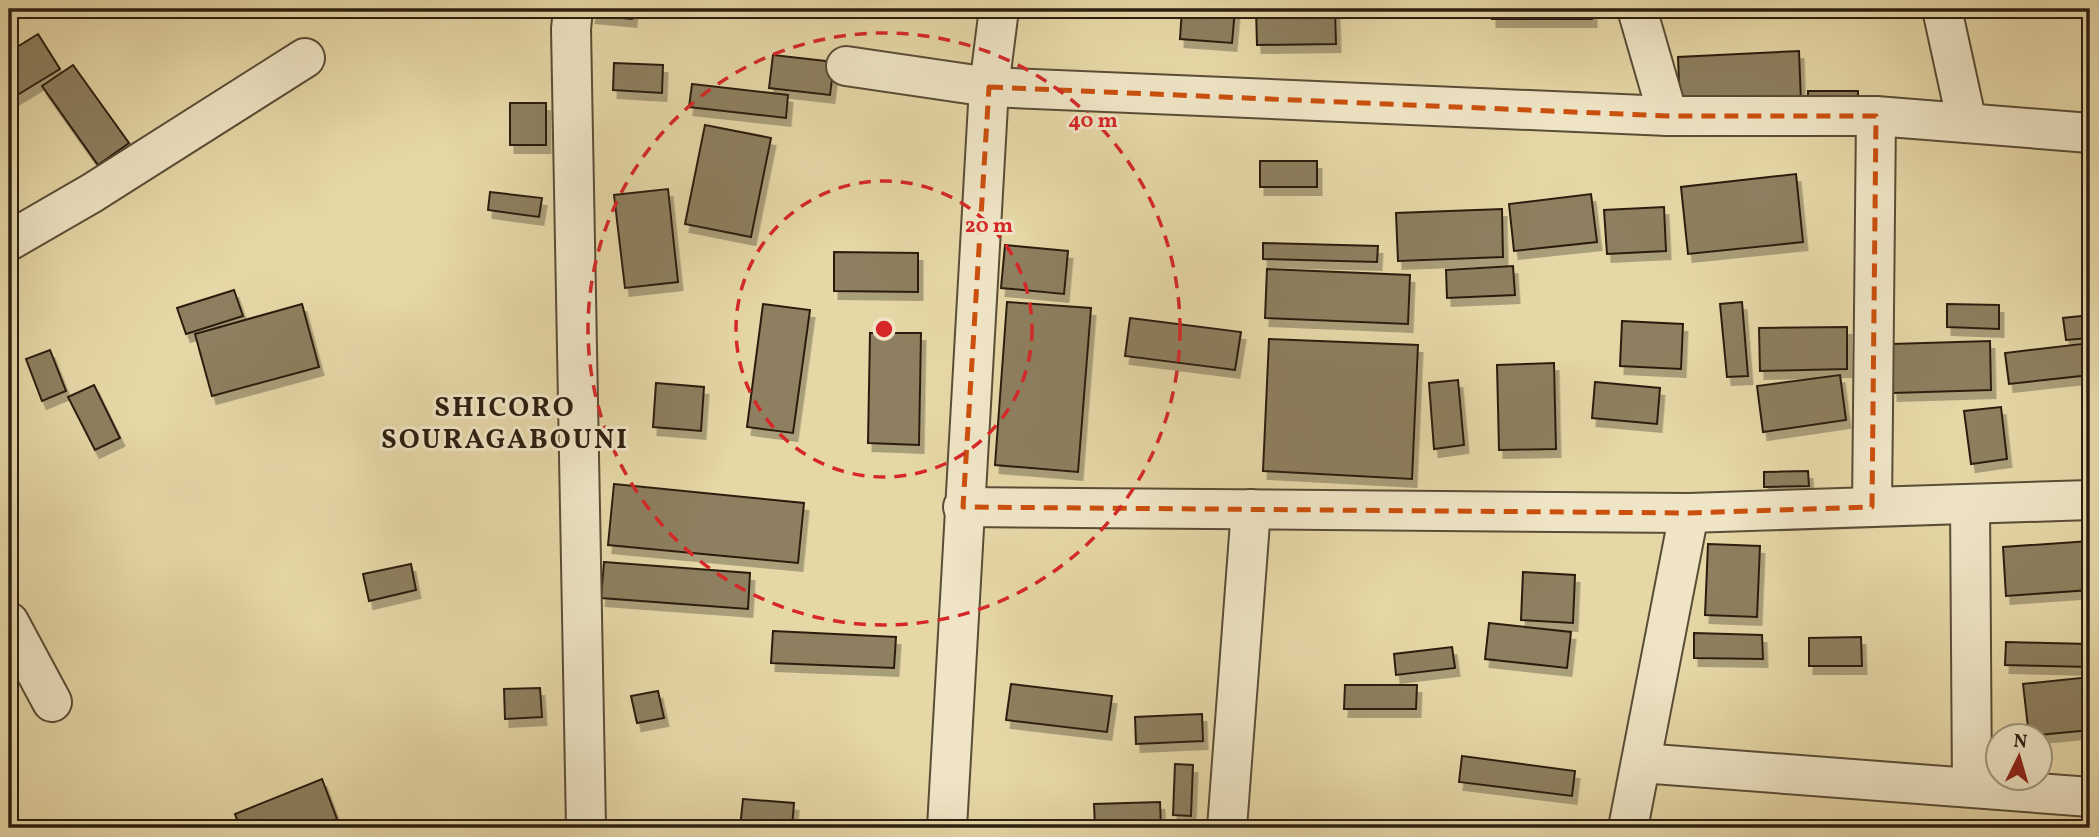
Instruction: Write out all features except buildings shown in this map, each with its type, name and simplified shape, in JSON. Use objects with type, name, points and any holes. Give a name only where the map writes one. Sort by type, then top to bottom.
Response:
[{"type":"street","points":[[573,9],[571,43],[586,828]]},
{"type":"street","points":[[947,828],[989,88],[999,9]]},
{"type":"street","points":[[1637,9],[1668,117]]},
{"type":"street","points":[[1942,9],[1967,123]]},
{"type":"street","points":[[9,241],[92,193],[305,58]]},
{"type":"street","points":[[846,66],[989,88],[1668,117],[1876,116],[2090,133]]},
{"type":"street","points":[[1872,507],[1876,116]]},
{"type":"street","points":[[964,507],[1689,513],[2090,499]]},
{"type":"street","points":[[1970,504],[1972,787]]},
{"type":"street","points":[[1227,828],[1251,509]]},
{"type":"street","points":[[1628,828],[1689,513]]},
{"type":"street","points":[[9,622],[52,702]]},
{"type":"street","points":[[1641,762],[2090,797]]},
{"type":"highlighted area","points":[[989,87],[1668,116],[1876,116],[1872,507],[1689,513],[963,507]]},
{"type":"district","name":"SHICORO SOURAGABOUNI","points":[[505,422]]}]
